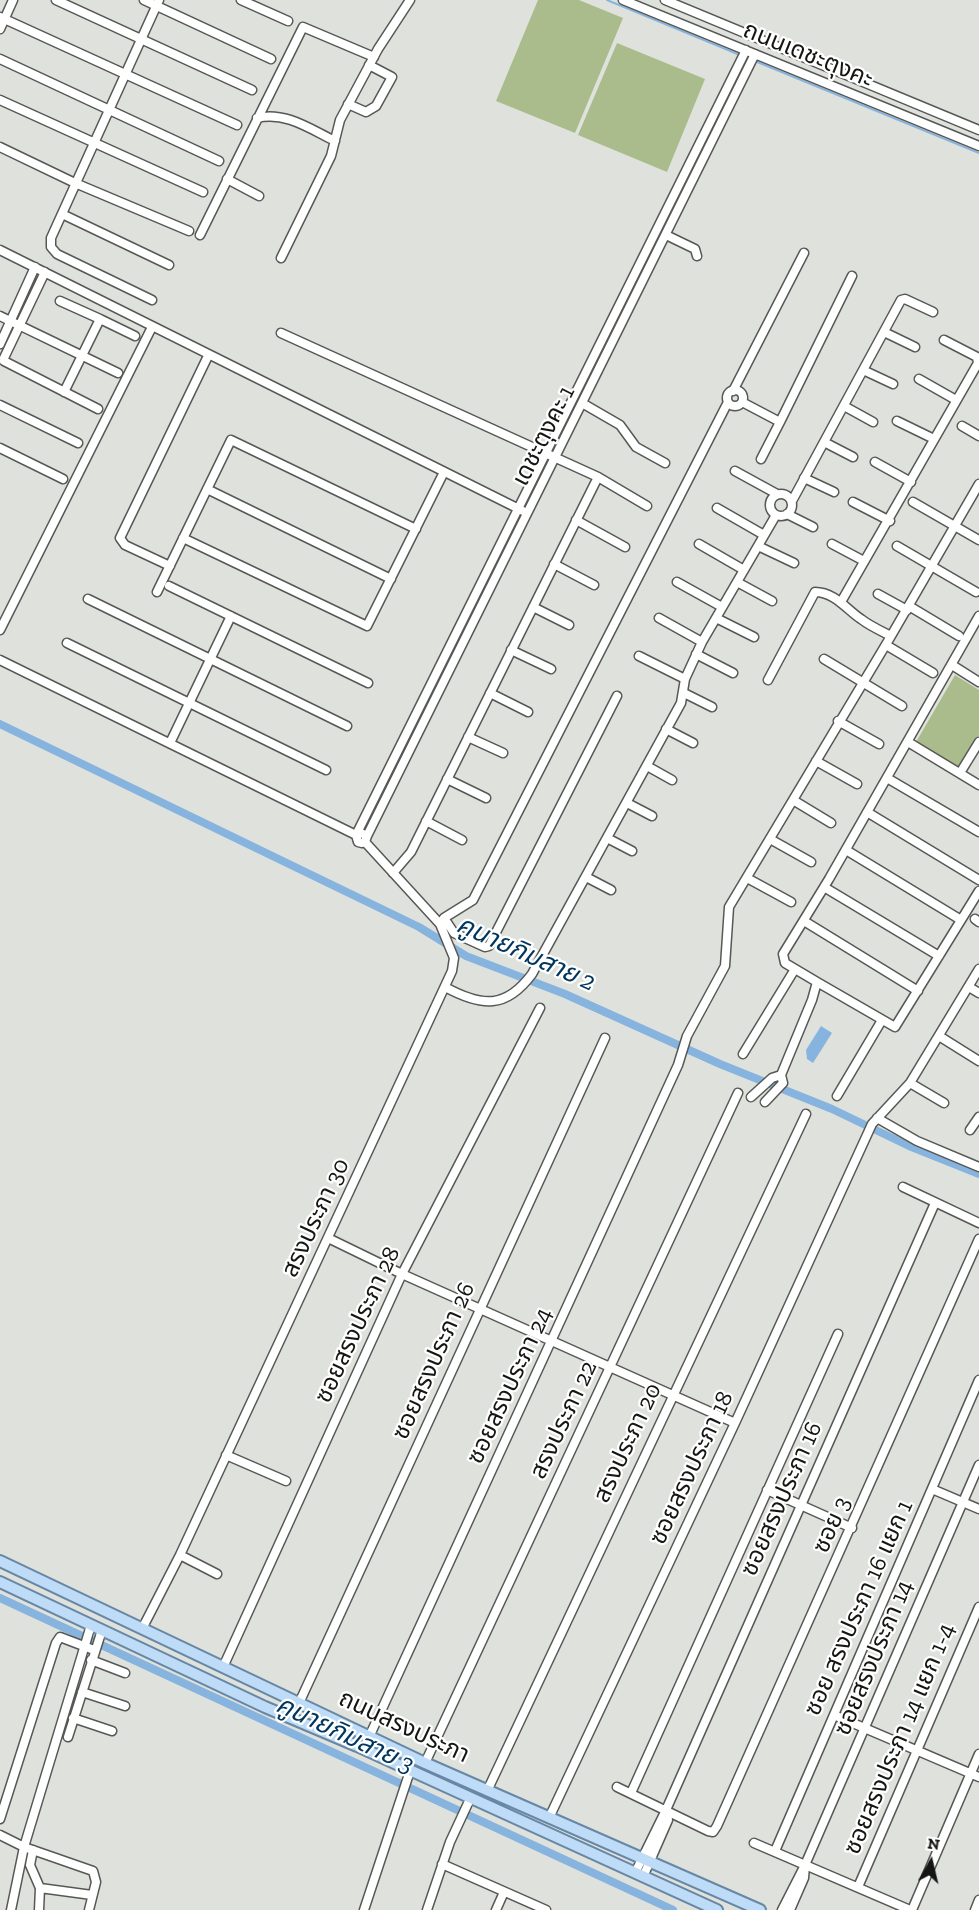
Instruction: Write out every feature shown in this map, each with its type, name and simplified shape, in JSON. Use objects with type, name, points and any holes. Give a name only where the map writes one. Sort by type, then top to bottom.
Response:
[{"type":"main road","name":"ถนนสรงประภา","points":[[0,1561],[300,1701],[425,1763],[760,1910]]},
{"type":"main road","name":"ถนนสรงประภา","points":[[0,1582],[91,1635],[468,1803],[717,1910]]},
{"type":"street","points":[[0,29],[2,18],[13,0]]},
{"type":"street","points":[[56,0],[140,41],[252,90]]},
{"type":"street","points":[[144,0],[157,3],[271,59]]},
{"type":"street","points":[[242,0],[288,21]]},
{"type":"street","points":[[280,258],[331,156],[340,120],[348,104],[410,0]]},
{"type":"street","name":"ถนนเดชะตุงคะ","points":[[623,0],[749,56],[979,146]]},
{"type":"street","name":"ถนนเดชะตุงคะ","points":[[665,0],[979,130]]},
{"type":"street","points":[[152,300],[57,254],[51,247],[51,238],[157,3]]},
{"type":"street","points":[[2,18],[237,125]]},
{"type":"street","points":[[200,235],[303,26],[372,61],[392,77],[376,106],[366,112],[348,104]]},
{"type":"street","name":"เดชะตุงคะ 1","points":[[523,510],[555,458],[666,235],[749,56]]},
{"type":"street","name":"เดชะตุงคะ 1","points":[[362,836],[523,510],[545,454],[749,56]]},
{"type":"street","points":[[0,60],[109,108],[219,161]]},
{"type":"street","points":[[0,100],[203,192]]},
{"type":"street","points":[[257,118],[270,115],[285,118],[335,141]]},
{"type":"street","points":[[0,147],[75,183],[189,231]]},
{"type":"street","points":[[227,179],[259,196]]},
{"type":"street","points":[[62,214],[169,265]]},
{"type":"street","points":[[666,235],[694,249],[697,256]]},
{"type":"street","points":[[0,250],[208,356],[523,510]]},
{"type":"street","points":[[617,696],[489,946],[485,947],[454,933],[442,921],[473,900],[728,402],[728,395],[734,390],[804,254]]},
{"type":"street","points":[[0,344],[35,267]]},
{"type":"street","points":[[45,272],[21,326],[2,359],[98,409]]},
{"type":"street","points":[[761,459],[852,276]]},
{"type":"street","points":[[787,514],[863,370],[905,298],[933,312]]},
{"type":"street","points":[[60,301],[135,336]]},
{"type":"street","points":[[0,316],[118,373]]},
{"type":"street","points":[[64,392],[100,319]]},
{"type":"street","points":[[0,630],[152,327]]},
{"type":"street","points":[[884,332],[915,347]]},
{"type":"street","points":[[281,333],[598,477],[647,506]]},
{"type":"street","points":[[841,602],[890,521],[978,360],[944,340]]},
{"type":"street","points":[[170,566],[125,545],[120,538],[208,356]]},
{"type":"street","points":[[863,370],[893,384]]},
{"type":"street","points":[[919,378],[956,400]]},
{"type":"street","points":[[734,390],[742,395],[742,402]]},
{"type":"street","points":[[728,402],[735,406],[742,402]]},
{"type":"street","points":[[742,402],[780,422]]},
{"type":"street","points":[[582,403],[620,425],[636,447],[665,463]]},
{"type":"street","points":[[0,405],[78,443]]},
{"type":"street","points":[[844,406],[873,422]]},
{"type":"street","points":[[897,421],[934,439]]},
{"type":"street","points":[[962,426],[979,436]]},
{"type":"street","points":[[157,591],[229,442],[234,440],[416,529]]},
{"type":"street","points":[[824,442],[853,457]]},
{"type":"street","points":[[0,448],[63,479]]},
{"type":"street","points":[[875,462],[911,482]]},
{"type":"street","points":[[183,538],[363,625],[370,623],[444,471]]},
{"type":"street","points":[[735,471],[777,494],[784,494],[792,501]]},
{"type":"street","points":[[393,873],[406,861],[598,477]]},
{"type":"street","points":[[804,478],[834,492]]},
{"type":"street","name":"ซอยสรงประภา 24","points":[[370,1735],[552,1341],[683,1052],[687,1036],[725,966],[729,907],[979,486]]},
{"type":"street","points":[[207,489],[391,579]]},
{"type":"street","points":[[776,515],[770,506],[771,499],[777,494]]},
{"type":"street","points":[[853,502],[890,521]]},
{"type":"street","points":[[913,502],[979,540]]},
{"type":"street","points":[[717,508],[764,535]]},
{"type":"street","points":[[776,515],[787,514],[813,527]]},
{"type":"street","points":[[446,987],[487,1002],[501,1001],[517,992],[532,974],[666,729],[684,693],[685,680],[702,642],[776,515]]},
{"type":"street","points":[[576,520],[625,547]]},
{"type":"street","points":[[699,544],[744,570]]},
{"type":"street","points":[[832,544],[864,561]]},
{"type":"street","points":[[758,546],[794,563]]},
{"type":"street","points":[[897,546],[931,568],[976,592]]},
{"type":"street","points":[[554,564],[594,585]]},
{"type":"street","points":[[677,582],[722,607]]},
{"type":"street","points":[[737,582],[772,601]]},
{"type":"street","points":[[169,586],[368,683]]},
{"type":"street","points":[[768,680],[815,592],[822,592],[841,602],[860,619],[891,636]]},
{"type":"street","points":[[878,594],[959,636]]},
{"type":"street","points":[[88,599],[348,726]]},
{"type":"street","points":[[533,607],[569,624]]},
{"type":"street","points":[[170,743],[231,616]]},
{"type":"street","points":[[979,616],[976,629],[952,665],[846,850],[783,954],[786,963],[895,1028],[979,891]]},
{"type":"street","points":[[659,618],[702,642]]},
{"type":"street","points":[[716,618],[754,637]]},
{"type":"street","points":[[67,643],[326,770]]},
{"type":"street","points":[[886,645],[933,673]]},
{"type":"street","points":[[511,650],[551,669]]},
{"type":"street","points":[[696,654],[733,673]]},
{"type":"street","points":[[639,656],[685,680]]},
{"type":"street","points":[[824,659],[902,706]]},
{"type":"street","points":[[0,660],[362,836]]},
{"type":"street","points":[[952,665],[979,682]]},
{"type":"street","points":[[490,693],[528,712]]},
{"type":"street","points":[[684,693],[712,708]]},
{"type":"street","points":[[838,721],[879,744]]},
{"type":"street","points":[[666,729],[693,742]]},
{"type":"street","points":[[468,737],[503,753]]},
{"type":"street","points":[[908,742],[979,785]]},
{"type":"street","points":[[960,773],[979,742]]},
{"type":"street","points":[[816,761],[857,784]]},
{"type":"street","points":[[646,766],[672,780]]},
{"type":"street","points":[[887,778],[979,832]]},
{"type":"street","points":[[447,779],[486,798]]},
{"type":"street","points":[[793,800],[831,823]]},
{"type":"street","points":[[627,802],[652,816]]},
{"type":"street","points":[[867,812],[979,880]]},
{"type":"street","points":[[426,821],[462,840]]},
{"type":"street","name":"สรงประภา 30","points":[[143,1627],[180,1555],[452,971],[454,958],[442,921],[393,873],[362,836]]},
{"type":"street","points":[[607,838],[632,851]]},
{"type":"street","points":[[770,839],[811,862]]},
{"type":"street","points":[[846,850],[961,920]]},
{"type":"street","points":[[586,877],[611,890]]},
{"type":"street","points":[[747,878],[791,903]]},
{"type":"street","points":[[824,887],[939,956]]},
{"type":"street","points":[[804,921],[918,991]]},
{"type":"street","points":[[743,1054],[795,969]]},
{"type":"street","name":"ซอยสรงประภา 18","points":[[549,1818],[735,1423],[867,1133],[874,1121],[910,1083],[979,969]]},
{"type":"street","points":[[766,1100],[782,1079],[817,982]]},
{"type":"street","points":[[969,987],[979,993]]},
{"type":"street","name":"ซอยสรงประภา 28","points":[[224,1665],[402,1274],[540,1008]]},
{"type":"street","points":[[837,1096],[882,1020]]},
{"type":"street","points":[[939,1036],[979,1061]]},
{"type":"street","name":"ซอยสรงประภา 26","points":[[300,1701],[605,1038]]},
{"type":"street","points":[[754,1095],[772,1078],[782,1079]]},
{"type":"street","points":[[910,1083],[944,1103]]},
{"type":"street","name":"สรงประภา 22","points":[[425,1763],[738,1093]]},
{"type":"street","name":"สรงประภา 20","points":[[488,1790],[806,1114]]},
{"type":"street","points":[[970,1130],[979,1117]]},
{"type":"street","points":[[874,1121],[979,1167]]},
{"type":"street","points":[[903,1187],[979,1223]]},
{"type":"street","name":"ซอยสรงประภา 16","points":[[639,1875],[934,1203]]},
{"type":"street","points":[[328,1238],[402,1274],[480,1307],[610,1368],[673,1393],[735,1423]]},
{"type":"street","name":"ซอย 3","points":[[666,1810],[708,1831],[713,1832],[717,1826],[852,1528],[979,1239]]},
{"type":"street","points":[[631,1793],[838,1334]]},
{"type":"street","name":"ซอย สรงประภา 16 แยก 1","points":[[775,1851],[979,1380]]},
{"type":"street","points":[[226,1455],[286,1481]]},
{"type":"street","name":"ซอยสรงประภา 14","points":[[805,1866],[979,1465]]},
{"type":"street","points":[[932,1489],[979,1509]]},
{"type":"street","points":[[767,1490],[852,1528]]},
{"type":"street","points":[[180,1555],[217,1574]]},
{"type":"street","name":"ซอยสรงประภา 14 แยก 1-4","points":[[858,1887],[979,1607]]},
{"type":"street","points":[[91,1635],[95,1648]]},
{"type":"street","points":[[68,1737],[95,1648],[91,1635]]},
{"type":"street","points":[[0,1820],[56,1643],[60,1637],[91,1635]]},
{"type":"street","points":[[11,1910],[24,1847],[91,1635]]},
{"type":"street","points":[[91,1660],[125,1673]]},
{"type":"street","points":[[82,1692],[125,1706]]},
{"type":"street","points":[[834,1714],[975,1776]]},
{"type":"street","points":[[73,1718],[112,1731]]},
{"type":"street","points":[[754,1843],[911,1910],[975,1776],[979,1754]]},
{"type":"street","points":[[366,1910],[408,1776]]},
{"type":"street","points":[[617,1787],[666,1810]]},
{"type":"street","points":[[428,1910],[442,1864],[468,1803]]},
{"type":"street","points":[[0,1835],[24,1847],[93,1871],[96,1882],[89,1910]]},
{"type":"street","points":[[33,1850],[30,1865],[40,1888],[39,1910]]},
{"type":"street","points":[[442,1864],[546,1910]]},
{"type":"street","points":[[782,1910],[805,1866]]},
{"type":"street","points":[[790,1910],[804,1878],[805,1866]]},
{"type":"street","points":[[40,1888],[92,1895]]},
{"type":"street","points":[[496,1910],[504,1892]]},
{"type":"street","points":[[975,1910],[979,1899]]},
{"type":"green space","points":[[538,0],[579,0],[623,18],[575,133],[496,101]]},
{"type":"green space","points":[[617,43],[705,79],[667,172],[578,135]]},
{"type":"green space","points":[[955,675],[979,690],[979,735],[959,768],[916,742]]},
{"type":"water","points":[[821,1026],[832,1033],[813,1063],[807,1059],[806,1050]]},
{"type":"waterway","points":[[607,0],[740,55]]},
{"type":"waterway","points":[[745,57],[979,153]]},
{"type":"waterway","name":"คูนายกิมสาย 2","points":[[0,724],[419,927],[466,956],[565,994],[720,1064],[832,1109],[909,1146],[979,1174]]},
{"type":"waterway","name":"คูนายกิมสาย 3","points":[[0,1598],[673,1910]]}]
